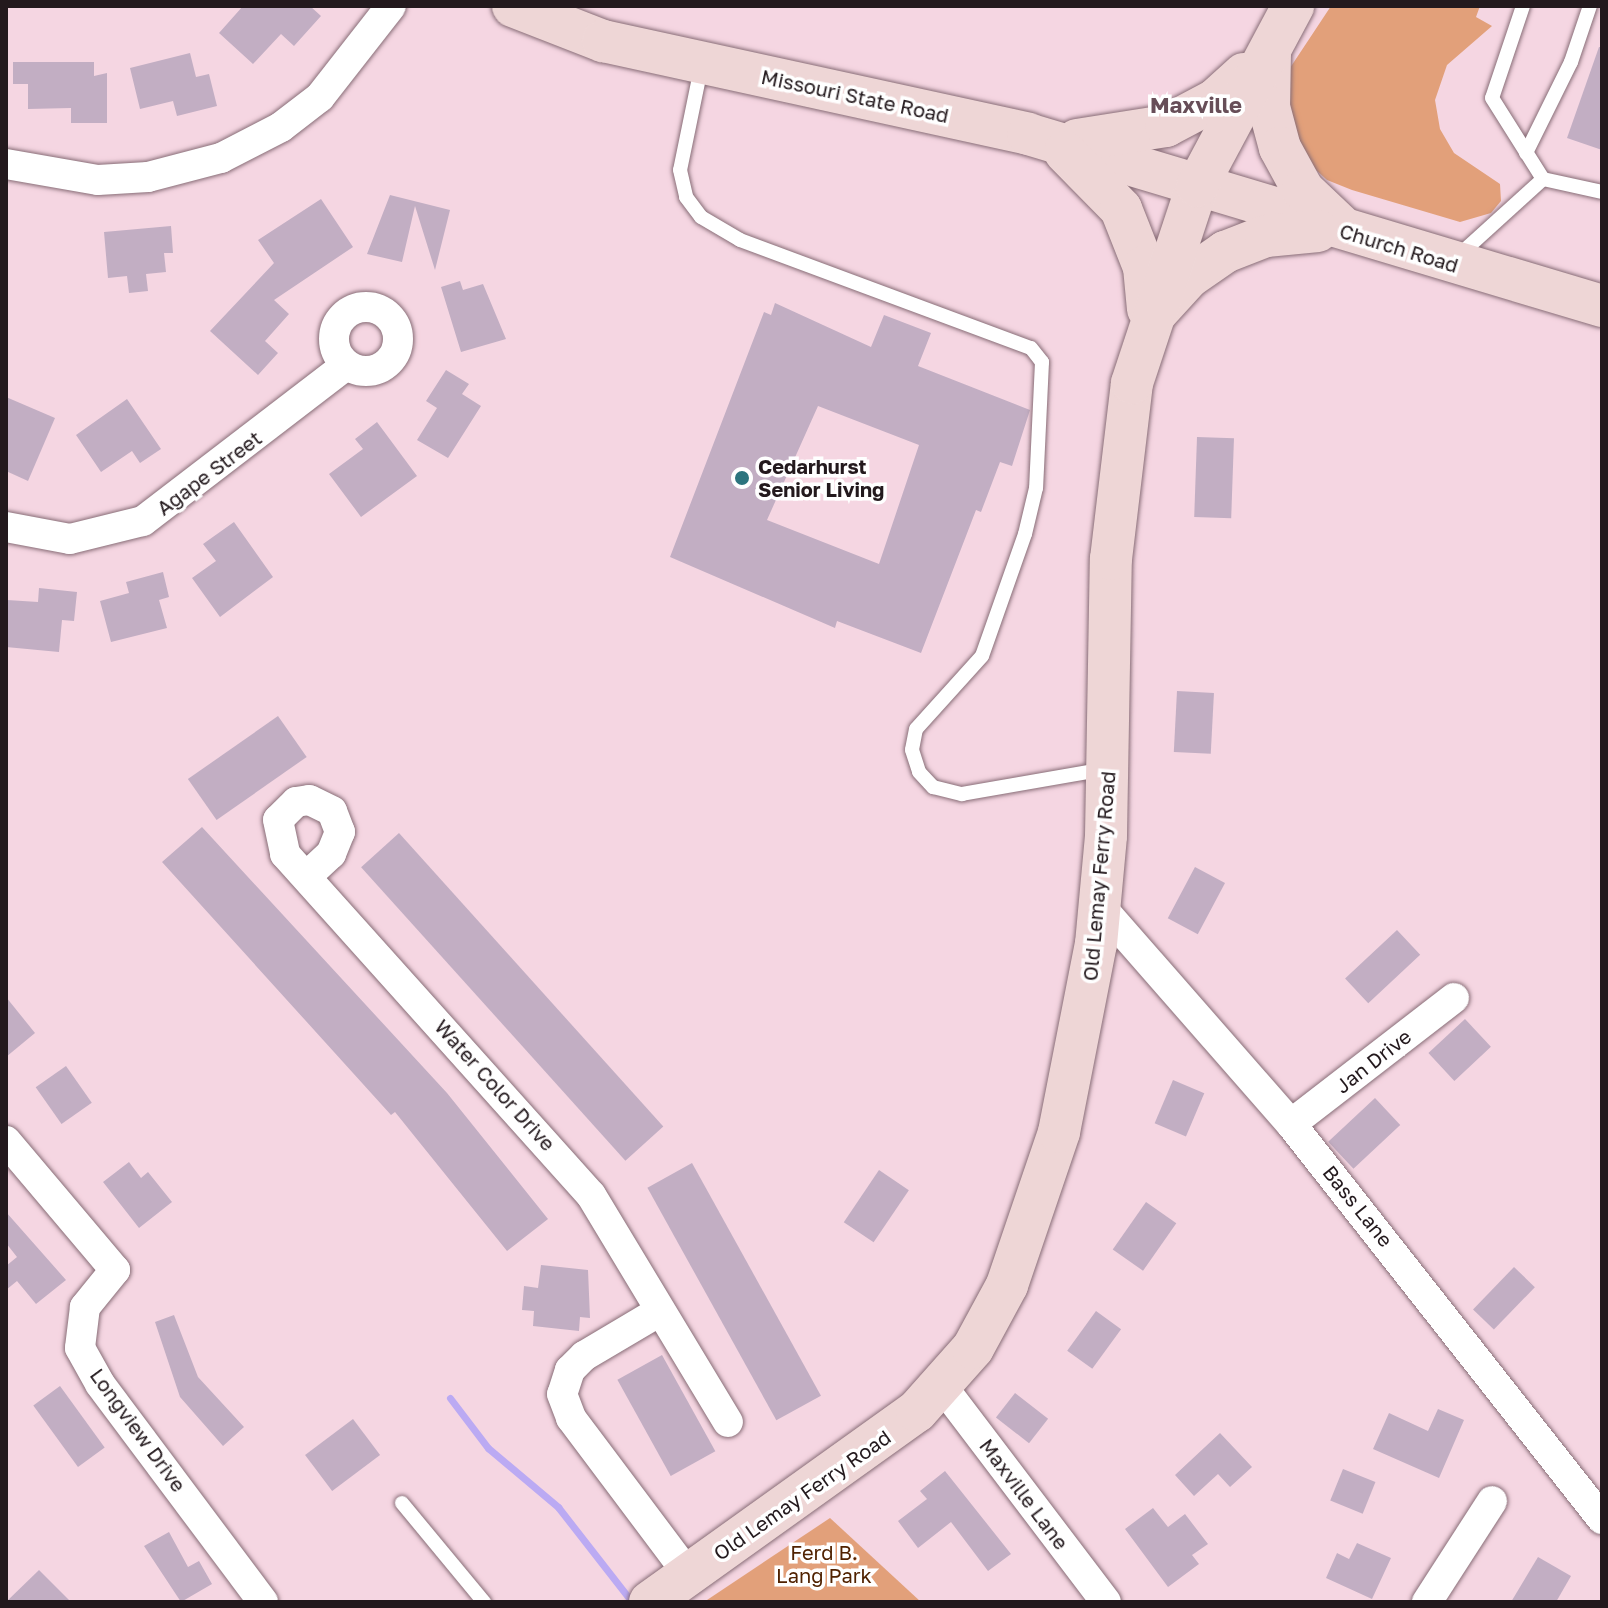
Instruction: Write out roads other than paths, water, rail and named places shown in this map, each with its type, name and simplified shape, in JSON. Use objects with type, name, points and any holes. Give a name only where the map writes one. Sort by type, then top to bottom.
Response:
[{"type":"main road","name":"Missouri State Road","points":[[513,6],[603,41],[1028,134],[1197,186]]},
{"type":"main road","points":[[1028,134],[1111,139],[1166,126],[1236,83],[1283,23]]},
{"type":"main road","points":[[1283,23],[1267,84],[1280,148],[1303,190],[1354,235]]},
{"type":"main road","name":"Old Lemay Ferry Road","points":[[650,1602],[860,1458],[942,1386],[997,1305],[1041,1191],[1081,1035],[1100,906],[1118,472],[1147,328],[1197,186],[1283,23]]},
{"type":"main road","points":[[1028,134],[1081,163],[1121,209],[1144,267],[1147,328]]},
{"type":"main road","name":"Church Road","points":[[1197,186],[1602,306]]},
{"type":"main road","points":[[1147,328],[1181,285],[1225,252],[1288,232],[1354,235]]},
{"type":"street","points":[[6,164],[98,180],[148,177],[221,158],[281,127],[320,97],[391,6]]},
{"type":"street","name":"Agape Street","points":[[6,527],[70,539],[143,521],[346,365]]},
{"type":"street","name":"Water Color Drive","points":[[307,876],[591,1195],[728,1422]]},
{"type":"street","name":"Bass Lane","points":[[1100,906],[1291,1124],[1602,1519]]},
{"type":"street","name":"Jan Drive","points":[[1291,1124],[1454,998]]},
{"type":"street","name":"Longview Drive","points":[[6,1141],[115,1270],[85,1307],[80,1348],[100,1384],[263,1602]]},
{"type":"street","points":[[660,1311],[584,1356],[570,1370],[562,1394],[571,1418],[688,1574]]},
{"type":"street","name":"Maxville Lane","points":[[942,1386],[1106,1602]]},
{"type":"street","points":[[1427,1602],[1492,1501]]},
{"type":"lane","points":[[1523,6],[1492,98],[1543,179],[1602,192]]},
{"type":"lane","points":[[1526,153],[1571,62],[1590,6]]},
{"type":"lane","points":[[702,63],[680,170],[686,197],[701,217],[740,240],[1031,348],[1042,362],[1038,473],[1025,534],[982,656],[916,729],[912,750],[919,772],[933,787],[962,794],[1108,769]]},
{"type":"lane","points":[[1450,263],[1543,179]]},
{"type":"lane","points":[[402,1503],[484,1602]]},
{"type":"waterway","points":[[450,1398],[488,1448],[558,1507],[628,1597]]},
{"type":"place","name":"Cedarhurst Senior Living","points":[[742,478]]},
{"type":"district","name":"Maxville","points":[[1196,105]]},
{"type":"park label","name":"Ferd B. Lang Park","points":[[824,1564]]}]
